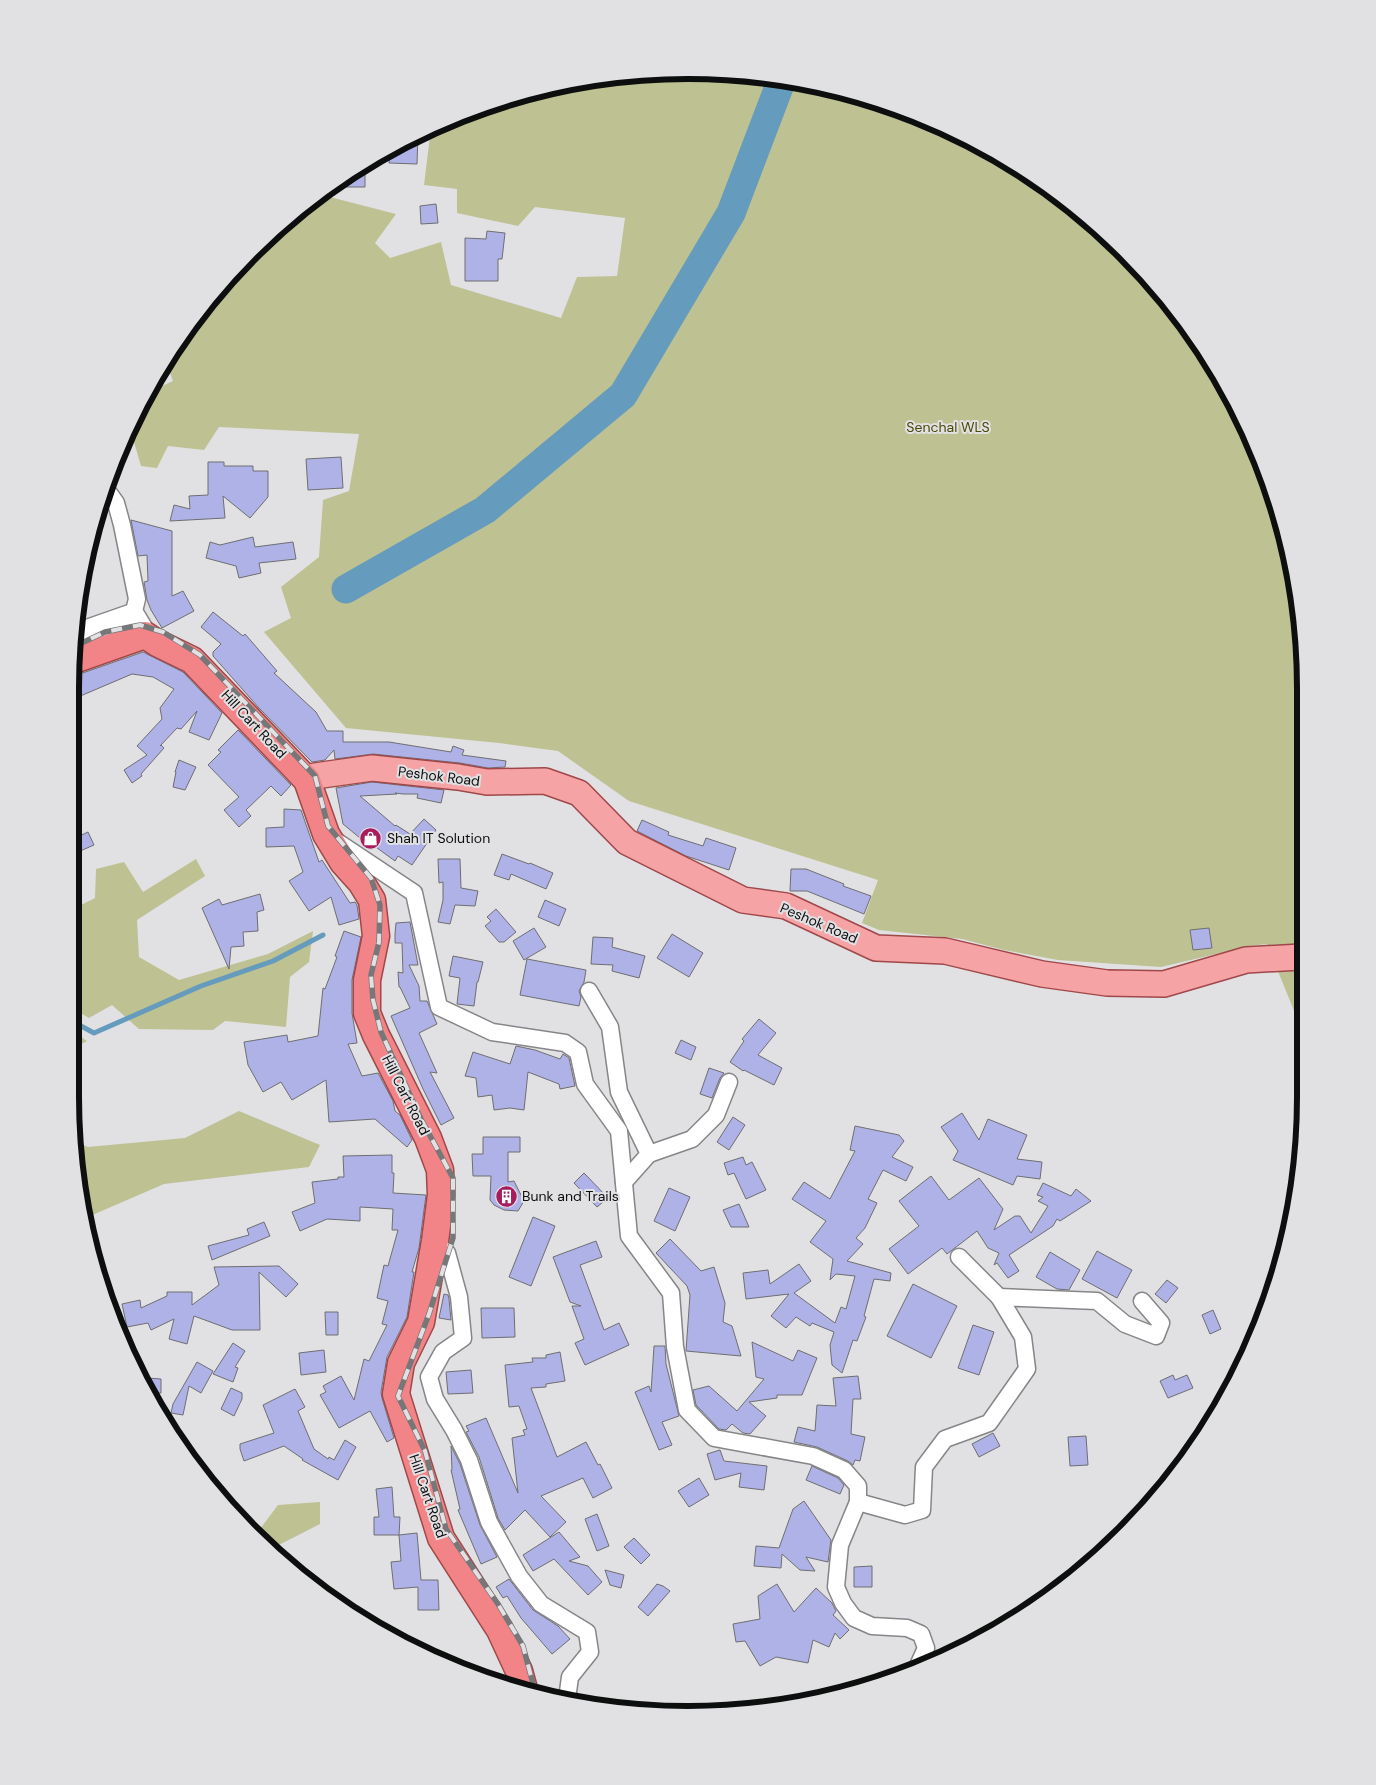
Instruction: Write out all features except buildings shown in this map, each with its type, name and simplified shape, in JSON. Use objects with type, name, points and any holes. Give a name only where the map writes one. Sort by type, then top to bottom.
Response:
[{"type":"highway","points":[[80,657],[139,625]]},
{"type":"highway","name":"Hill Cart Road","points":[[139,625],[157,644],[192,660],[307,780],[326,834],[343,862],[361,882],[372,900],[376,936],[367,980],[367,1013],[376,1036],[428,1138],[440,1170],[441,1195],[421,1322],[401,1363],[396,1394],[441,1538],[500,1630],[519,1671],[522,1683]]},
{"type":"main road","points":[[81,635],[139,625]]},
{"type":"main road","name":"Peshok Road","points":[[307,780],[315,776],[372,768],[458,776],[487,782],[545,781],[579,794],[628,842],[743,900],[786,906],[876,948],[944,951],[1042,974],[1107,983],[1164,984],[1246,960],[1297,957]]},
{"type":"street","points":[[110,495],[116,503],[122,525],[137,599],[139,625]]},
{"type":"street","points":[[326,834],[414,894],[439,1007],[492,1032],[565,1043],[578,1052],[585,1084],[619,1131],[629,1236],[671,1293],[675,1347],[687,1410],[714,1438],[813,1456],[844,1470],[858,1486],[858,1502],[840,1545],[836,1587],[843,1603],[854,1618],[872,1626],[907,1628],[921,1634],[926,1648],[921,1660]]},
{"type":"street","points":[[589,991],[610,1027],[619,1092],[649,1154]]},
{"type":"street","points":[[624,1182],[649,1154],[692,1139],[716,1115],[729,1082]]},
{"type":"street","points":[[435,1240],[447,1253],[459,1297],[463,1338],[443,1352],[429,1377],[435,1399],[454,1430],[469,1460],[489,1522],[519,1576],[540,1604],[587,1632],[590,1652],[570,1677],[568,1695]]},
{"type":"street","points":[[858,1502],[905,1514],[922,1510],[924,1467],[945,1439],[989,1423],[1027,1369],[1023,1336],[999,1297],[959,1257]]},
{"type":"street","points":[[999,1297],[1097,1300],[1125,1324],[1156,1336],[1161,1322],[1142,1301]]},
{"type":"green space","name":"Senchal WLS","points":[[648,80],[728,80],[774,85],[723,212],[616,388],[477,502],[344,585],[337,596],[349,597],[488,513],[628,398],[738,215],[787,87],[807,90],[884,111],[921,125],[993,160],[1059,205],[1119,257],[1171,317],[1216,383],[1251,455],[1265,492],[1286,569],[1296,648],[1297,688],[1297,1018],[1267,944],[1250,946],[1161,967],[1058,960],[1004,950],[962,939],[879,930],[862,923],[878,880],[629,801],[558,751],[499,743],[346,728],[264,632],[291,618],[281,587],[319,557],[323,500],[349,491],[359,434],[219,427],[204,450],[168,446],[157,468],[141,466],[134,442],[131,442],[157,388],[173,381],[169,369],[205,317],[257,257],[286,230],[328,197],[396,214],[375,243],[390,258],[441,242],[451,285],[561,318],[577,277],[617,276],[625,218],[535,207],[518,226],[457,213],[457,189],[424,185],[430,137],[492,111],[530,100],[569,90]]},
{"type":"green space","points":[[196,859],[205,876],[137,920],[139,957],[179,980],[268,954],[313,931],[309,962],[290,977],[286,1027],[225,1021],[213,1030],[139,1029],[112,1005],[89,1018],[79,1012],[79,906],[95,898],[96,869],[124,862],[143,892]]},
{"type":"green space","points":[[79,1036],[87,1041],[79,1045]]},
{"type":"green space","points":[[239,1111],[320,1145],[309,1167],[164,1184],[90,1216],[81,1144],[88,1147],[185,1138]]},
{"type":"green space","points":[[320,1502],[320,1524],[277,1546],[259,1530],[278,1505]]},
{"type":"waterway","points":[[346,589],[485,510],[623,395],[731,213],[779,86]]},
{"type":"waterway","points":[[79,1025],[94,1033],[201,986],[273,961],[323,935]]},
{"type":"railway","points":[[80,644],[105,632],[140,625],[163,632],[200,655],[315,776],[328,826],[371,878],[380,905],[379,942],[371,975],[373,1000],[381,1032],[421,1119],[453,1178],[453,1238],[429,1314],[398,1396],[425,1451],[446,1529],[498,1604],[523,1646],[534,1686]]},
{"type":"place","name":"Shah IT Solution","points":[[371,838]]},
{"type":"place","name":"Bunk and Trails","points":[[506,1196]]}]
